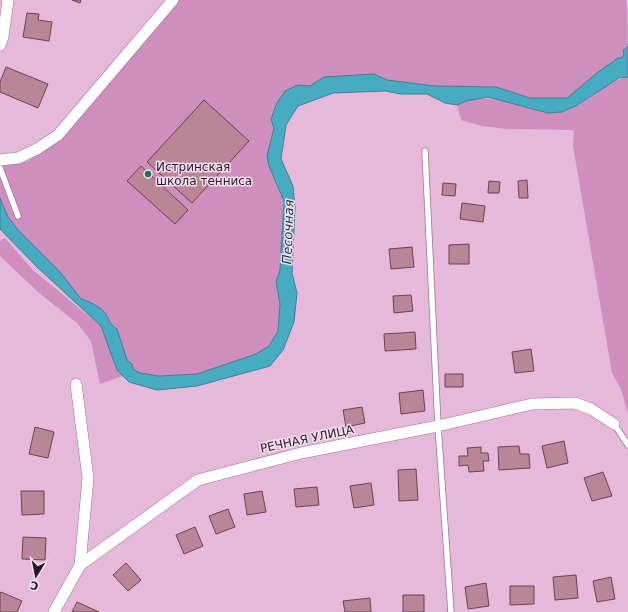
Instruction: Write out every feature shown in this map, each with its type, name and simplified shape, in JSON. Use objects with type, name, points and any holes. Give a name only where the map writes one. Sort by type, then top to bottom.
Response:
[{"type":"street","points":[[0,45],[3,37],[8,0]]},
{"type":"street","points":[[0,160],[18,158],[37,149],[58,134],[173,0]]},
{"type":"street","points":[[76,384],[88,478],[80,565]]},
{"type":"street","name":"РЕЧНАЯ УЛИЦА","points":[[54,612],[80,565],[198,480],[301,453],[438,426],[532,404],[575,403],[591,409],[614,424]]},
{"type":"lane","points":[[425,151],[438,426],[450,612]]},
{"type":"lane","points":[[0,168],[18,216]]},
{"type":"lane","points":[[614,424],[628,445]]},
{"type":"shaded area","points":[[179,0],[626,0],[628,46],[623,51],[624,55],[621,58],[597,73],[567,98],[530,98],[496,87],[435,86],[387,80],[374,74],[324,77],[310,86],[298,85],[274,128],[267,156],[269,166],[284,201],[280,270],[276,282],[280,304],[278,330],[269,346],[256,354],[197,374],[159,376],[140,373],[133,369],[127,360],[117,330],[112,325],[106,314],[95,305],[81,299],[61,273],[19,231],[8,217],[0,198],[0,165],[26,162],[42,151],[62,133]]},
{"type":"shaded area","points":[[628,77],[628,414],[621,389],[612,373],[573,146],[574,130],[506,129],[482,126],[461,120],[457,105],[471,100],[484,98],[508,102],[534,110],[560,112],[577,106],[610,84]]},
{"type":"shaded area","points":[[5,238],[33,270],[101,326],[117,370],[123,376],[100,384],[91,341],[77,323],[39,293],[0,256],[0,241]]},
{"type":"water","name":"Песочная","points":[[628,46],[628,77],[619,78],[576,106],[562,112],[548,113],[488,97],[466,101],[457,105],[445,103],[427,94],[401,94],[385,91],[333,93],[298,106],[286,125],[281,159],[293,186],[295,208],[292,273],[297,293],[294,322],[283,350],[270,366],[197,386],[157,390],[129,382],[117,370],[101,326],[37,267],[0,229],[0,198],[8,217],[19,231],[61,273],[81,299],[95,305],[106,314],[112,325],[117,329],[127,360],[132,364],[133,369],[140,373],[159,376],[197,374],[256,354],[269,346],[278,331],[280,304],[276,282],[280,270],[284,201],[269,166],[267,156],[274,128],[271,119],[277,103],[285,91],[298,85],[310,86],[324,77],[374,74],[387,80],[435,86],[496,87],[530,98],[567,98],[597,73],[618,58],[621,58],[624,55],[623,51]]},
{"type":"building","points":[[72,0],[81,0],[80,3]]},
{"type":"building","points":[[27,13],[39,14],[38,20],[52,22],[49,41],[23,37]]},
{"type":"building","points":[[6,67],[48,84],[38,108],[0,92],[0,82]]},
{"type":"building","points":[[204,100],[249,141],[192,203],[147,162]]},
{"type":"building","points":[[141,166],[188,210],[175,224],[127,181]]},
{"type":"building","points":[[527,180],[528,198],[519,198],[518,181]]},
{"type":"building","points":[[489,181],[500,182],[499,193],[488,193]]},
{"type":"building","points":[[443,183],[456,184],[455,196],[442,195]]},
{"type":"building","points":[[462,203],[485,206],[483,222],[460,219]]},
{"type":"building","points":[[469,244],[469,264],[449,264],[449,245]]},
{"type":"building","points":[[412,247],[414,267],[391,269],[389,249]]},
{"type":"building","points":[[411,295],[413,311],[394,313],[393,296]]},
{"type":"building","points":[[415,332],[416,349],[385,351],[384,334]]},
{"type":"building","points":[[531,349],[534,371],[515,373],[512,352]]},
{"type":"building","points":[[445,374],[463,374],[463,387],[445,387]]},
{"type":"building","points":[[423,390],[425,411],[401,414],[399,393]]},
{"type":"building","points":[[362,407],[365,423],[346,427],[343,410]]},
{"type":"building","points":[[35,427],[54,432],[48,458],[29,454]]},
{"type":"building","points":[[564,441],[568,463],[547,468],[542,446]]},
{"type":"building","points":[[519,446],[520,454],[529,454],[530,468],[499,470],[498,447]]},
{"type":"building","points":[[481,447],[481,453],[488,453],[489,461],[483,461],[484,471],[469,472],[468,465],[459,466],[459,456],[468,456],[467,448]]},
{"type":"building","points":[[416,469],[418,500],[399,501],[398,470]]},
{"type":"building","points":[[603,472],[612,496],[592,501],[584,478]]},
{"type":"building","points":[[371,483],[374,505],[354,508],[350,486]]},
{"type":"building","points":[[317,487],[319,505],[296,507],[294,489]]},
{"type":"building","points":[[21,491],[44,491],[44,514],[22,515]]},
{"type":"building","points":[[262,491],[266,512],[247,515],[244,494]]},
{"type":"building","points":[[228,509],[235,527],[216,534],[209,516]]},
{"type":"building","points":[[195,527],[203,546],[184,554],[176,535]]},
{"type":"building","points":[[23,537],[46,538],[45,560],[22,559]]},
{"type":"building","points":[[126,563],[141,580],[128,591],[113,575]]},
{"type":"building","points":[[576,575],[578,598],[555,600],[553,577]]},
{"type":"building","points":[[611,577],[615,599],[597,602],[593,581]]},
{"type":"building","points":[[486,583],[489,606],[468,609],[465,587]]},
{"type":"building","points":[[510,586],[534,586],[534,604],[510,605]]},
{"type":"building","points":[[1,592],[22,601],[17,612],[0,612]]},
{"type":"building","points":[[403,595],[424,595],[424,612],[403,612]]},
{"type":"building","points":[[370,598],[371,612],[345,612],[343,601]]},
{"type":"building","points":[[77,602],[99,612],[72,612]]},
{"type":"place","name":"Истринская школа тенниса","points":[[148,174]]}]
